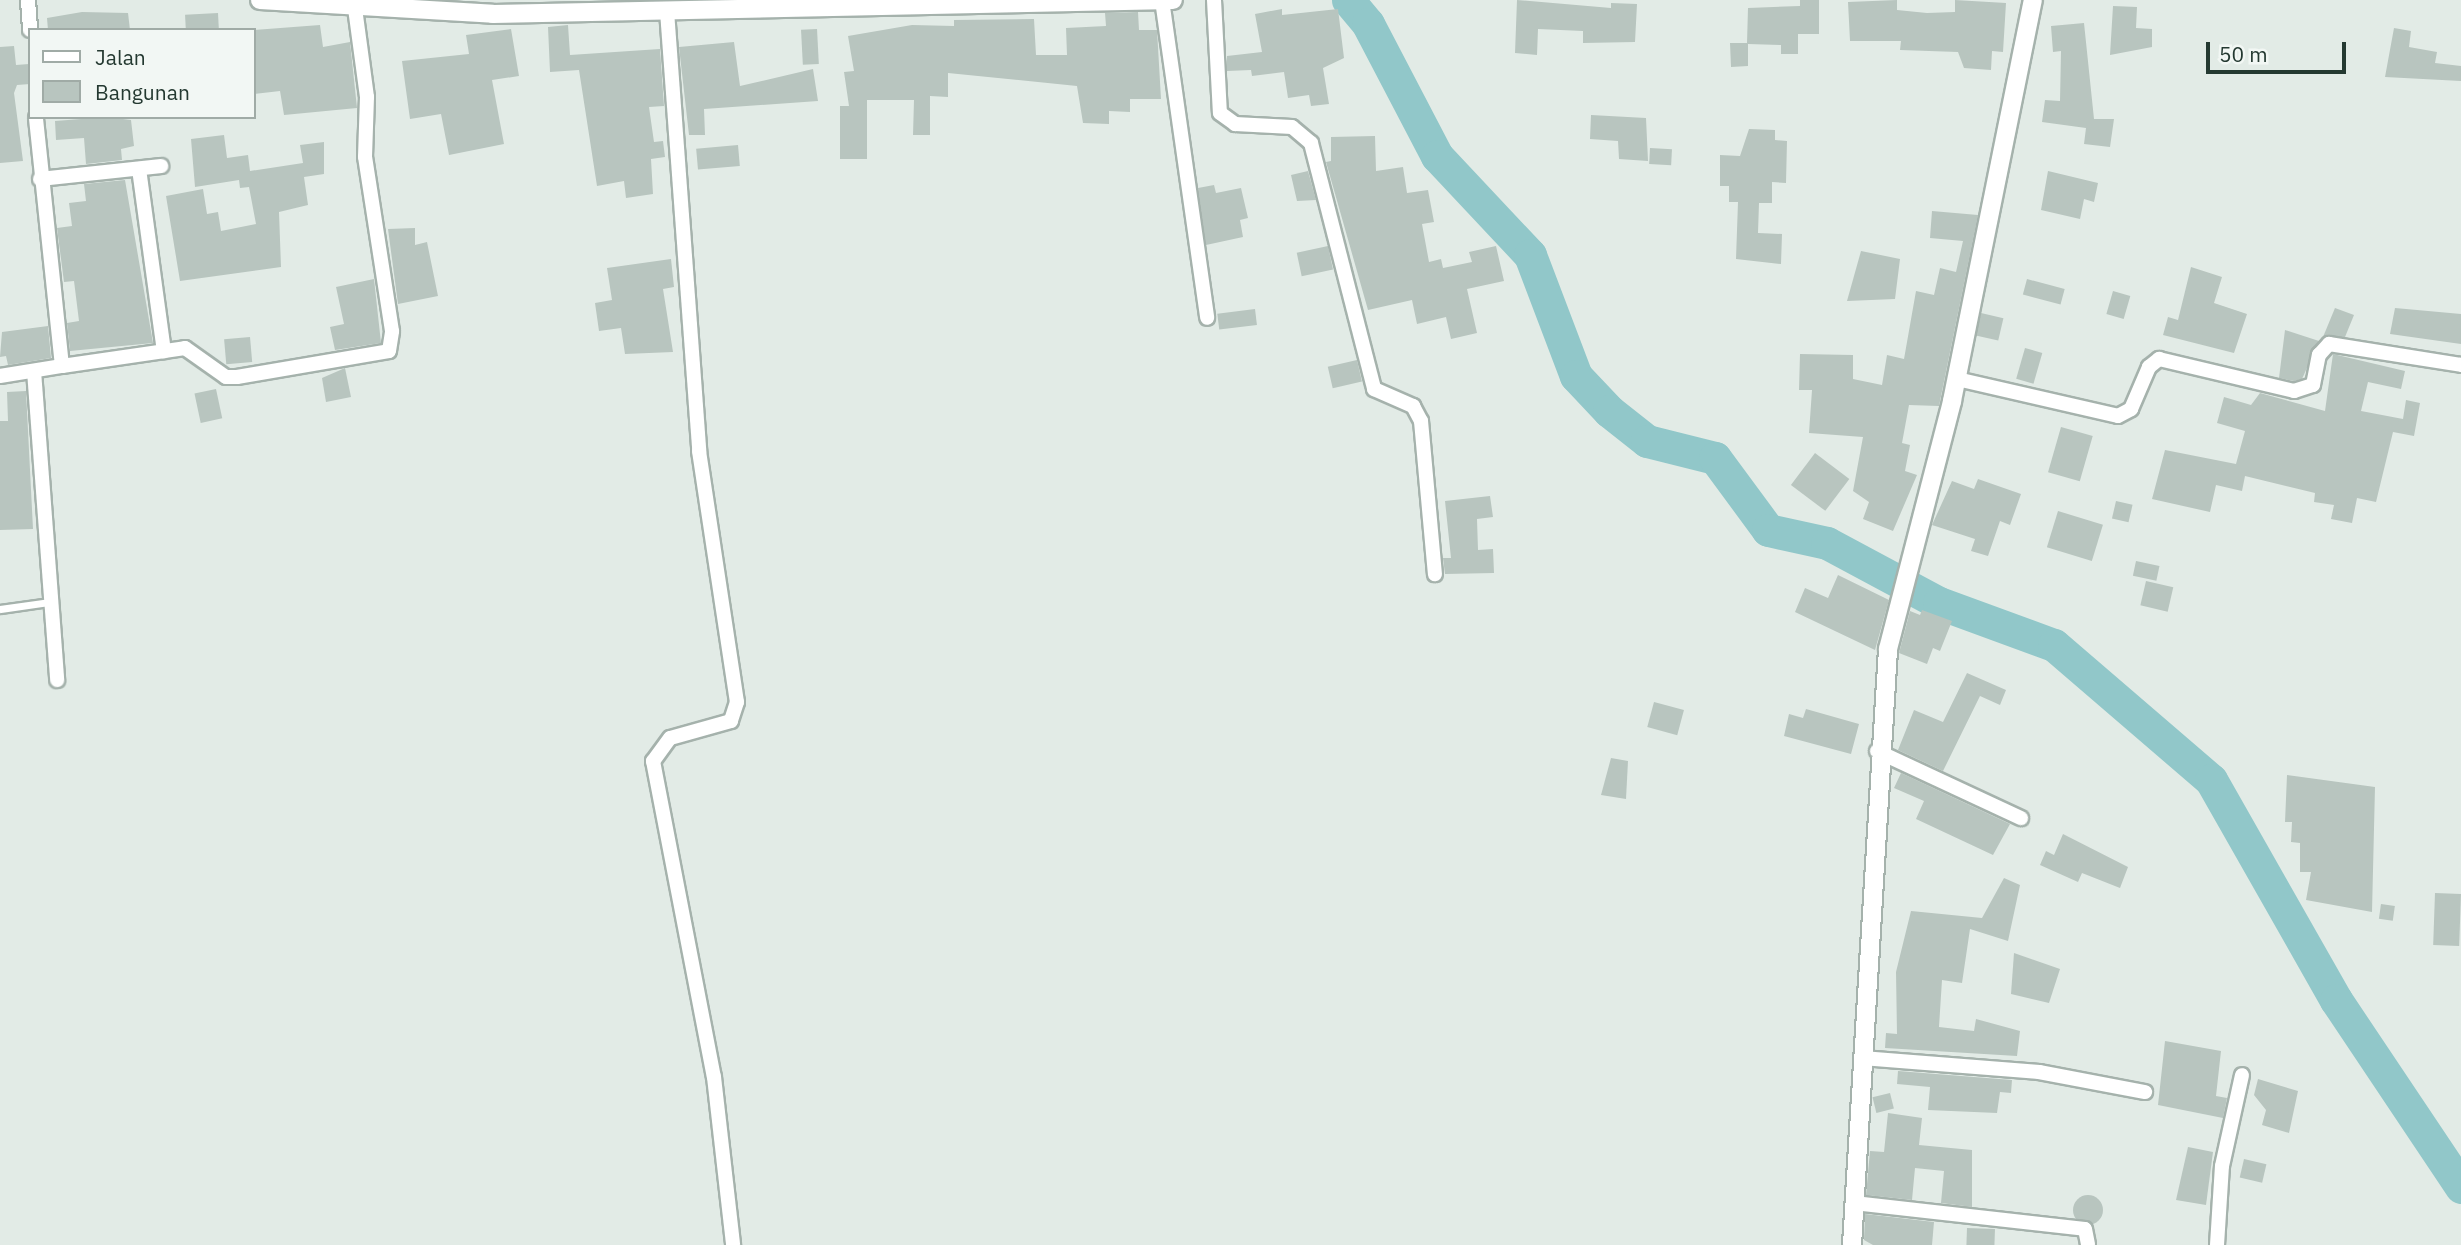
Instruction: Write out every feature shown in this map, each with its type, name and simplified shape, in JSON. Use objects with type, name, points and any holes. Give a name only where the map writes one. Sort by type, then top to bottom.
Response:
[{"type":"street","points":[[28,0],[30,28]]},
{"type":"street","points":[[260,0],[337,3],[355,8],[606,6],[667,11],[1172,0]]},
{"type":"street","points":[[1162,0],[1207,318]]},
{"type":"street","points":[[1214,0],[1220,113],[1235,124],[1292,127],[1311,143],[1374,389],[1413,406],[1422,421],[1435,574]]},
{"type":"street","points":[[1852,1245],[1877,751],[1898,608],[1957,379],[2033,0]]},
{"type":"street","points":[[0,376],[163,351],[198,352],[226,377],[389,351],[355,8]]},
{"type":"street","points":[[667,11],[699,451],[737,702],[732,721],[670,738],[653,761],[714,1077],[733,1245]]},
{"type":"street","points":[[36,119],[40,178],[62,366]]},
{"type":"street","points":[[40,178],[161,166]]},
{"type":"street","points":[[139,169],[163,351]]},
{"type":"street","points":[[1957,379],[2118,416],[2131,409],[2149,367],[2159,359],[2294,391],[2313,384],[2319,355],[2329,344],[2461,365]]},
{"type":"street","points":[[34,371],[49,602],[57,680]]},
{"type":"street","points":[[1877,751],[2021,818]]},
{"type":"street","points":[[1862,1058],[2039,1072],[2146,1093]]},
{"type":"street","points":[[2217,1245],[2222,1166],[2242,1075]]},
{"type":"street","points":[[1854,1203],[2085,1229],[2088,1245]]},
{"type":"lane","points":[[0,609],[49,602]]},
{"type":"building","points":[[1517,0],[1611,8],[1611,3],[1637,4],[1635,42],[1583,43],[1583,31],[1538,29],[1537,55],[1515,53]]},
{"type":"building","points":[[1800,0],[1819,0],[1819,34],[1798,34],[1798,54],[1781,54],[1781,45],[1748,44],[1748,66],[1731,67],[1730,43],[1747,43],[1748,8],[1800,6]]},
{"type":"building","points":[[1897,0],[1897,10],[1927,13],[1955,12],[1955,0],[2006,3],[2003,52],[1992,51],[1991,70],[1964,68],[1958,52],[1900,50],[1901,41],[1850,41],[1848,2]]},
{"type":"building","points":[[2113,6],[2137,7],[2136,28],[2152,29],[2152,47],[2110,55]]},
{"type":"building","points":[[1282,9],[1282,15],[1338,9],[1344,58],[1323,68],[1329,104],[1311,106],[1309,95],[1288,98],[1284,72],[1252,76],[1251,70],[1227,71],[1227,56],[1262,52],[1255,14]]},
{"type":"building","points":[[82,12],[128,13],[130,28],[48,28],[47,18]]},
{"type":"building","points":[[1138,12],[1139,30],[1157,30],[1161,99],[1130,99],[1130,112],[1109,111],[1109,124],[1083,123],[1077,86],[948,73],[948,97],[930,96],[930,135],[913,135],[914,100],[867,100],[867,159],[840,159],[840,106],[849,106],[844,72],[854,71],[848,36],[912,25],[954,26],[954,20],[1034,19],[1036,55],[1067,55],[1066,28],[1106,26],[1105,13]]},
{"type":"building","points":[[218,13],[219,28],[186,28],[185,15]]},
{"type":"building","points":[[2084,23],[2094,119],[2114,119],[2110,147],[2084,144],[2086,128],[2042,122],[2045,100],[2060,101],[2061,51],[2053,52],[2051,26]]},
{"type":"building","points":[[320,25],[323,47],[350,42],[357,108],[284,115],[280,91],[256,94],[256,30]]},
{"type":"building","points":[[568,25],[570,55],[660,49],[664,106],[649,107],[654,142],[663,141],[665,157],[651,159],[653,194],[626,198],[624,181],[597,186],[579,70],[550,72],[548,27]]},
{"type":"building","points":[[2394,28],[2411,31],[2409,47],[2437,52],[2435,63],[2461,66],[2461,81],[2385,77]]},
{"type":"building","points":[[511,29],[519,76],[492,80],[504,144],[449,155],[441,114],[410,119],[402,61],[469,54],[466,35]]},
{"type":"building","points":[[817,29],[819,64],[803,65],[801,30]]},
{"type":"building","points":[[734,42],[740,86],[813,69],[818,101],[704,109],[705,135],[689,135],[679,47]]},
{"type":"building","points":[[14,46],[16,65],[28,64],[28,84],[17,85],[14,93],[23,161],[0,163],[0,47]]},
{"type":"building","points":[[1591,115],[1646,118],[1648,161],[1619,159],[1618,141],[1590,139]]},
{"type":"building","points":[[131,120],[134,146],[121,149],[122,160],[86,164],[84,138],[56,140],[55,121]]},
{"type":"building","points":[[1749,129],[1775,130],[1775,140],[1787,141],[1786,183],[1772,182],[1772,203],[1759,203],[1758,233],[1782,234],[1781,264],[1736,259],[1738,202],[1729,202],[1729,186],[1720,186],[1720,155],[1740,156]]},
{"type":"building","points":[[224,135],[227,158],[248,155],[250,171],[303,163],[300,145],[324,142],[324,174],[304,177],[308,205],[279,212],[281,267],[180,281],[166,196],[203,189],[207,214],[218,212],[221,231],[256,224],[249,187],[240,188],[239,180],[195,187],[191,139]]},
{"type":"building","points":[[1375,136],[1376,171],[1403,167],[1407,193],[1428,190],[1434,222],[1422,224],[1429,262],[1441,259],[1443,268],[1472,262],[1469,252],[1496,246],[1504,281],[1467,289],[1477,333],[1451,339],[1446,317],[1417,324],[1412,300],[1368,310],[1326,162],[1331,161],[1331,137]]},
{"type":"building","points":[[738,145],[740,166],[698,170],[696,149]]},
{"type":"building","points":[[1650,148],[1672,149],[1671,165],[1649,164]]},
{"type":"building","points":[[1308,171],[1316,200],[1297,201],[1291,175]]},
{"type":"building","points":[[2048,171],[2098,183],[2094,202],[2084,199],[2080,219],[2041,210]]},
{"type":"building","points":[[125,180],[153,343],[70,351],[67,323],[79,321],[74,281],[64,282],[57,228],[72,226],[69,203],[86,201],[84,184]]},
{"type":"building","points":[[1214,185],[1216,193],[1241,188],[1248,218],[1240,220],[1243,237],[1206,245],[1198,188]]},
{"type":"building","points":[[1932,211],[1978,215],[1939,406],[1909,405],[1902,443],[1910,445],[1905,471],[1917,475],[1893,531],[1863,519],[1869,502],[1853,491],[1863,437],[1809,433],[1812,390],[1799,390],[1800,354],[1853,355],[1853,379],[1882,385],[1887,355],[1904,359],[1916,291],[1934,295],[1940,268],[1956,272],[1963,241],[1930,238]]},
{"type":"building","points":[[415,228],[415,245],[427,242],[438,296],[398,304],[388,229]]},
{"type":"building","points":[[1328,246],[1333,269],[1302,276],[1297,253]]},
{"type":"building","points":[[1861,251],[1900,259],[1895,299],[1847,301]]},
{"type":"building","points":[[671,259],[674,287],[663,289],[673,352],[625,354],[621,328],[599,331],[595,303],[612,300],[607,268]]},
{"type":"building","points":[[2191,267],[2222,277],[2214,303],[2247,314],[2234,353],[2163,335],[2168,317],[2178,320]]},
{"type":"building","points":[[374,279],[381,343],[335,350],[330,327],[344,324],[336,287]]},
{"type":"building","points":[[2027,279],[2065,289],[2061,305],[2023,294]]},
{"type":"building","points":[[2113,291],[2130,296],[2124,319],[2106,314]]},
{"type":"building","points":[[2335,308],[2354,315],[2345,337],[2323,337]]},
{"type":"building","points":[[2395,308],[2461,314],[2461,344],[2390,334]]},
{"type":"building","points":[[1255,309],[1257,325],[1219,330],[1217,314]]},
{"type":"building","points":[[1981,313],[2003,318],[1998,341],[1976,335]]},
{"type":"building","points":[[48,326],[51,358],[8,365],[6,356],[0,357],[2,332]]},
{"type":"building","points":[[2285,330],[2319,341],[2302,379],[2294,381],[2279,378]]},
{"type":"building","points":[[250,337],[252,362],[226,364],[224,339]]},
{"type":"building","points":[[2025,348],[2042,353],[2033,384],[2016,379]]},
{"type":"building","points":[[2333,354],[2405,371],[2401,389],[2368,382],[2361,411],[2403,419],[2406,400],[2420,403],[2414,436],[2393,432],[2376,502],[2357,498],[2352,523],[2331,519],[2334,505],[2314,502],[2315,493],[2245,476],[2242,491],[2216,485],[2210,512],[2152,499],[2165,450],[2236,464],[2245,431],[2217,423],[2224,397],[2251,405],[2260,393],[2325,411]]},
{"type":"building","points":[[1357,360],[1362,381],[1333,388],[1328,367]]},
{"type":"building","points":[[345,368],[351,397],[326,402],[322,378]]},
{"type":"building","points":[[216,389],[222,418],[201,423],[194,394]]},
{"type":"building","points":[[26,391],[33,529],[0,530],[0,421],[8,421],[7,392]]},
{"type":"building","points":[[2061,427],[2093,436],[2080,481],[2048,472]]},
{"type":"building","points":[[1815,453],[1849,479],[1825,511],[1791,485]]},
{"type":"building","points":[[1978,479],[2021,494],[2010,525],[2000,521],[1988,556],[1971,551],[1975,539],[1932,525],[1952,481],[1974,489]]},
{"type":"building","points":[[1490,496],[1493,517],[1477,519],[1478,550],[1493,549],[1494,573],[1445,574],[1443,558],[1451,558],[1445,501]]},
{"type":"building","points":[[2116,501],[2133,505],[2129,522],[2112,519]]},
{"type":"building","points":[[2058,511],[2103,525],[2092,561],[2047,547]]},
{"type":"building","points":[[2136,561],[2159,566],[2156,581],[2133,576]]},
{"type":"building","points":[[1838,575],[1889,600],[1875,650],[1795,612],[1805,588],[1828,598]]},
{"type":"building","points":[[2146,581],[2173,587],[2168,612],[2140,605]]},
{"type":"building","points":[[1922,610],[1952,621],[1940,651],[1933,648],[1927,664],[1899,653],[1910,611],[1920,615]]},
{"type":"building","points":[[1967,673],[2006,690],[2000,705],[1980,696],[1943,771],[1898,750],[1914,710],[1943,722]]},
{"type":"building","points":[[1654,702],[1684,710],[1677,735],[1647,727]]},
{"type":"building","points":[[1806,709],[1859,724],[1851,754],[1784,736],[1789,714],[1803,718]]},
{"type":"building","points":[[1611,758],[1628,761],[1626,799],[1601,795]]},
{"type":"building","points":[[1901,773],[2010,824],[1993,855],[1916,819],[1924,801],[1894,788]]},
{"type":"building","points":[[2287,775],[2375,787],[2372,912],[2306,900],[2311,872],[2300,872],[2300,843],[2291,842],[2292,822],[2285,822]]},
{"type":"building","points":[[2063,834],[2128,867],[2120,888],[2082,873],[2078,882],[2040,865],[2046,851],[2054,855]]},
{"type":"building","points":[[2004,878],[2020,885],[2008,941],[1970,929],[1962,983],[1942,980],[1939,1027],[1974,1031],[1976,1019],[2020,1031],[2017,1056],[1885,1048],[1886,1033],[1897,1034],[1896,972],[1911,911],[1982,918]]},
{"type":"building","points":[[2435,893],[2461,894],[2459,946],[2433,945]]},
{"type":"building","points":[[2381,904],[2395,906],[2393,921],[2379,919]]},
{"type":"building","points":[[2014,953],[2060,969],[2049,1003],[2011,994]]},
{"type":"building","points":[[2165,1041],[2221,1051],[2216,1096],[2227,1098],[2223,1118],[2158,1105]]},
{"type":"building","points":[[1898,1071],[2012,1080],[2011,1093],[2000,1092],[1997,1113],[1928,1110],[1930,1087],[1897,1084]]},
{"type":"building","points":[[2258,1079],[2298,1091],[2289,1133],[2262,1125],[2266,1110],[2254,1095]]},
{"type":"building","points":[[1890,1093],[1894,1109],[1876,1113],[1873,1097]]},
{"type":"building","points":[[1888,1113],[1922,1118],[1919,1145],[1972,1150],[1972,1207],[1941,1203],[1944,1171],[1915,1168],[1912,1200],[1866,1195],[1870,1151],[1884,1152]]},
{"type":"building","points":[[2188,1147],[2213,1152],[2206,1205],[2176,1200]]},
{"type":"building","points":[[2244,1159],[2266,1164],[2262,1183],[2240,1178]]},
{"type":"building","points":[[2088,1195],[2098,1200],[2103,1210],[2098,1220],[2088,1225],[2078,1220],[2073,1210],[2078,1200]]},
{"type":"building","points":[[1865,1214],[1934,1222],[1932,1245],[1873,1245],[1864,1240]]},
{"type":"building","points":[[1967,1228],[1995,1229],[1994,1245],[1966,1245]]},
{"type":"waterway","points":[[1348,0],[1368,24],[1437,156],[1530,255],[1576,376],[1609,411],[1647,441],[1715,458],[1768,530],[1827,543],[1939,603],[2054,645],[2211,780],[2336,1000],[2461,1187]]}]
